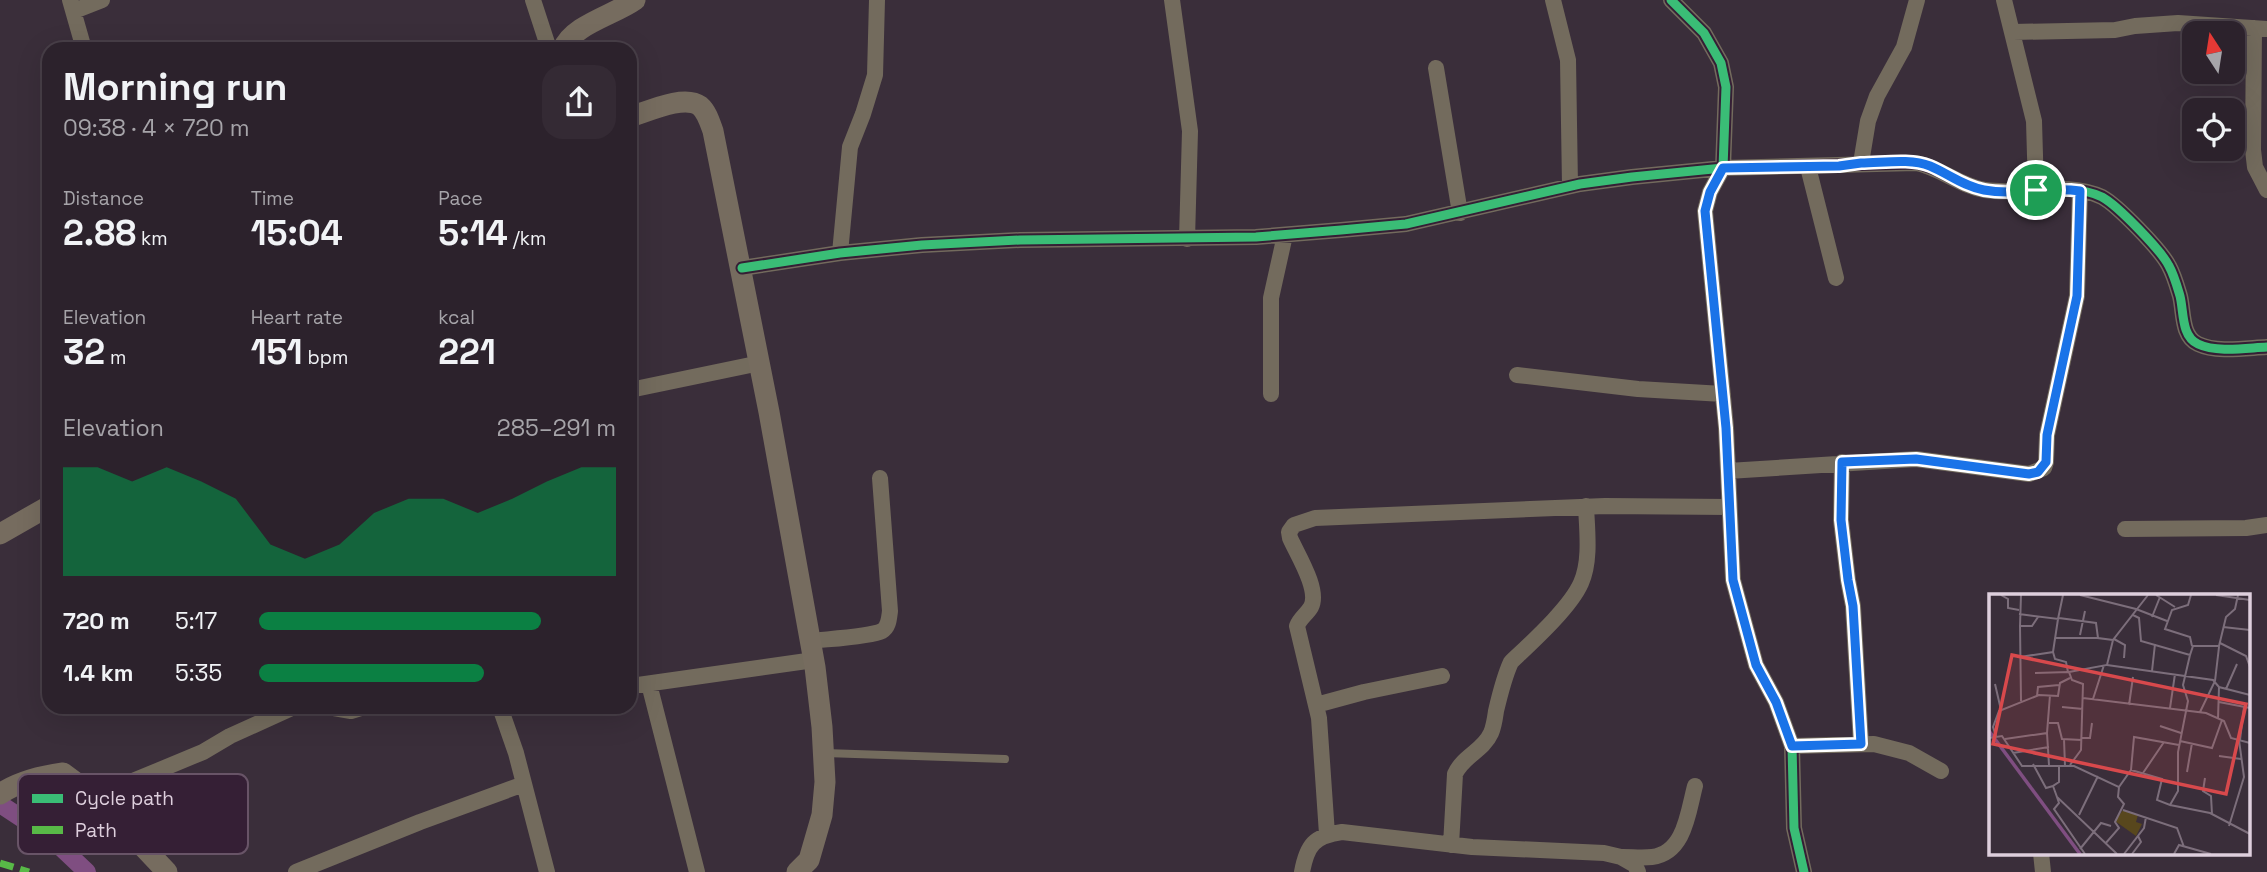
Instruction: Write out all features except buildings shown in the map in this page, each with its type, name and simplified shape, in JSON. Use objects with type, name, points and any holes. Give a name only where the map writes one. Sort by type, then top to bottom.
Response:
[{"type":"street","points":[[82,42],[72,5],[102,0]]},
{"type":"street","points":[[533,0],[555,42]]},
{"type":"street","points":[[840,253],[850,146],[875,75],[877,0]]},
{"type":"street","points":[[1172,0],[1190,131],[1187,239]]},
{"type":"street","points":[[1553,0],[1568,60],[1570,186]]},
{"type":"street","points":[[1671,0],[1704,33],[1721,63],[1726,87],[1723,168],[1710,192],[1705,211],[1723,394],[1733,580],[1756,665],[1776,702],[1792,746],[1794,828],[1804,872]]},
{"type":"street","points":[[1861,163],[1868,121],[1877,96],[1904,47],[1917,0]]},
{"type":"street","points":[[2004,0],[2034,121],[2036,190]]},
{"type":"street","points":[[565,42],[577,31],[631,3]]},
{"type":"street","points":[[2014,32],[2115,30],[2178,23],[2261,29],[2253,150],[2255,167],[2267,190]]},
{"type":"street","points":[[1436,68],[1460,213]]},
{"type":"street","points":[[637,115],[686,101],[699,105],[705,113],[713,131],[742,268],[812,651],[825,753],[822,815],[809,860],[797,872]]},
{"type":"street","points":[[742,268],[840,253],[922,245],[1020,240],[1187,239],[1285,235],[1406,224],[1570,186],[1723,168],[1916,163],[1929,166],[1963,185],[1984,190],[2080,191],[2103,198],[2119,210],[2168,264],[2180,297],[2190,339],[2200,345],[2214,348],[2267,347]]},
{"type":"street","points":[[1808,167],[1836,278]]},
{"type":"street","points":[[1728,471],[1916,459],[2029,474],[2044,468],[2047,435],[2077,296],[2080,191]]},
{"type":"street","points":[[1270,394],[1271,298],[1285,235]]},
{"type":"street","points":[[637,389],[760,363]]},
{"type":"street","points":[[1517,374],[1638,389],[1723,394]]},
{"type":"street","points":[[1842,462],[1841,520],[1853,606],[1861,744]]},
{"type":"street","points":[[637,684],[649,684],[812,651],[882,631],[888,624],[890,611],[880,478]]},
{"type":"street","points":[[1327,834],[1322,746],[1316,705],[1297,626],[1312,606],[1311,581],[1290,538],[1289,532],[1294,525],[1315,518],[1586,506],[1729,507]]},
{"type":"street","points":[[1451,845],[1455,774],[1464,759],[1485,743],[1492,732],[1506,673],[1511,663],[1572,599],[1581,584],[1587,540],[1586,506]]},
{"type":"street","points":[[0,531],[42,510]]},
{"type":"street","points":[[2125,530],[2246,528],[2267,525]]},
{"type":"street","points":[[1316,705],[1443,676]]},
{"type":"street","points":[[649,684],[697,872]]},
{"type":"street","points":[[150,774],[203,752],[230,736],[279,714]]},
{"type":"street","points":[[502,714],[516,753],[547,872]]},
{"type":"street","points":[[1792,746],[1889,746],[1909,753],[1941,771]]},
{"type":"street","points":[[296,872],[419,822],[524,784]]},
{"type":"street","points":[[1621,858],[1661,855],[1678,842],[1695,786]]},
{"type":"street","points":[[1302,872],[1312,842],[1327,834],[1342,832],[1451,845],[1604,853],[1635,865],[1638,872]]},
{"type":"street","points":[[150,854],[167,872]]},
{"type":"street","points":[[2041,854],[2043,872]]},
{"type":"lane","points":[[825,753],[1005,759]]},
{"type":"waterway","points":[[0,804],[18,816]]},
{"type":"waterway","points":[[68,854],[87,872]]},
{"type":"marked path","points":[[0,863],[29,872]]},
{"type":"cycle path","points":[[1671,0],[1704,33],[1721,63],[1726,87],[1723,168],[1710,192],[1705,211],[1726,427],[1733,580],[1756,665],[1776,702],[1792,746],[1794,828],[1804,872]]},
{"type":"cycle path","points":[[742,268],[840,253],[922,245],[1020,240],[1256,237],[1341,230],[1406,224],[1580,184],[1632,177],[1723,168],[1916,163],[1985,190],[2059,189],[2088,192],[2102,197],[2128,218],[2171,269],[2180,296],[2186,330],[2193,340],[2214,348],[2267,347]]},
{"type":"route","points":[[1861,163],[1916,163],[1929,166],[1963,185],[1984,190],[2036,190],[2080,191],[2077,296],[2047,435],[2044,468],[2029,474],[1916,459],[1842,462],[1841,520],[1858,662],[1861,744],[1792,746],[1776,702],[1756,665],[1733,580],[1726,428],[1717,318],[1707,250],[1705,211],[1710,192],[1723,168],[1839,166],[1861,163]]}]
